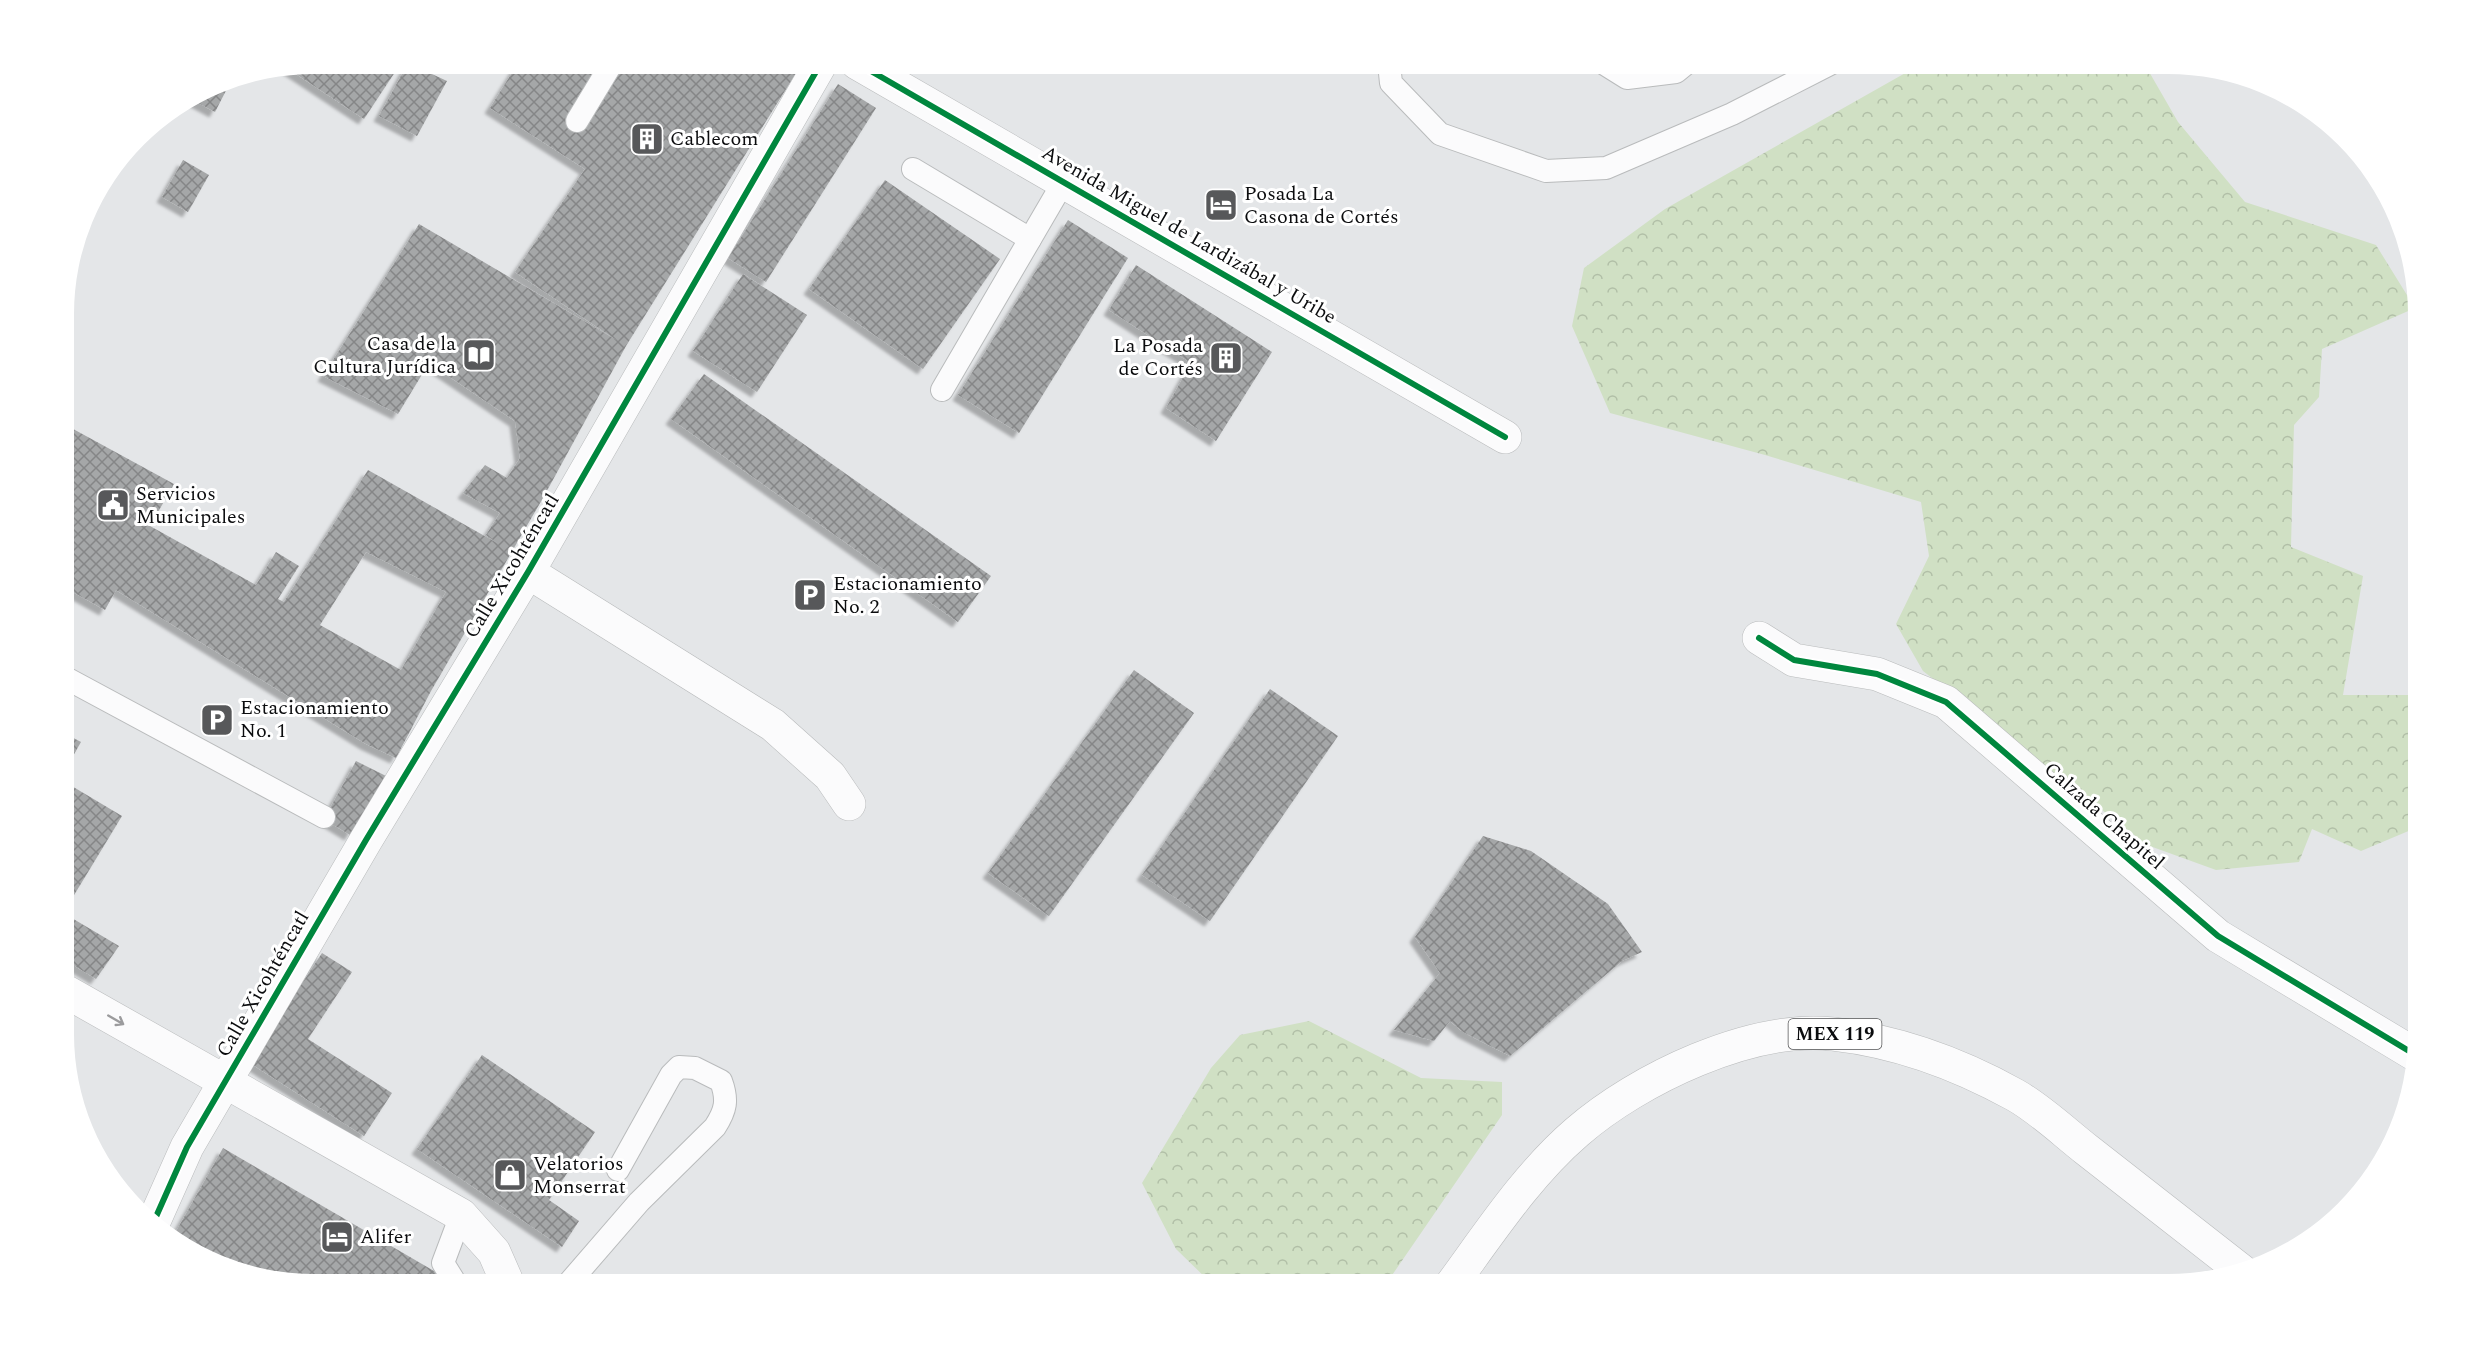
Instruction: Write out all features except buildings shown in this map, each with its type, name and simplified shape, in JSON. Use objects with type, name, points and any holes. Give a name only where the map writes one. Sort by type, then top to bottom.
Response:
[{"type":"street","name":"Calle Xicohténcatl","points":[[156,1215],[187,1147],[359,836],[528,572],[815,74]]},
{"type":"street","name":"Avenida Miguel de Lardizábal y Uribe","points":[[876,74],[1505,437]]},
{"type":"street","points":[[528,572],[774,725],[830,776],[849,804]]},
{"type":"street","name":"Calzada Chapitel","points":[[1759,638],[1794,660],[1877,674],[1946,702],[2218,936],[2408,1050]]},
{"type":"street","points":[[74,996],[461,1215],[494,1252],[504,1274]]},
{"type":"street","name":"MEX 119","points":[[1460,1274],[1542,1168],[1578,1131],[1630,1094],[1686,1063],[1740,1045],[1787,1036],[1831,1034],[1933,1057],[2017,1096],[2233,1264]]},
{"type":"lane","points":[[577,121],[605,74]]},
{"type":"lane","points":[[1390,74],[1391,83],[1440,134],[1546,171],[1606,168],[1732,114],[1810,74]]},
{"type":"lane","points":[[1621,74],[1627,78],[1660,74]]},
{"type":"lane","points":[[913,169],[1030,239]]},
{"type":"lane","points":[[942,390],[1064,181]]},
{"type":"lane","points":[[74,682],[324,818]]},
{"type":"lane","points":[[577,1274],[639,1202],[715,1127],[724,1114],[727,1098],[721,1081],[695,1068],[679,1067],[672,1075],[618,1170]]},
{"type":"lane","points":[[450,1274],[443,1263],[461,1215]]},
{"type":"green space","points":[[1904,74],[2150,74],[2178,122],[2245,202],[2376,245],[2408,296],[2408,311],[2322,349],[2319,397],[2294,425],[2291,547],[2363,576],[2343,695],[2408,695],[2408,831],[2361,851],[2312,829],[2299,862],[2216,870],[2147,845],[1923,671],[1896,624],[1929,556],[1921,502],[1765,455],[1610,413],[1572,326],[1584,268],[1665,209]]},
{"type":"green space","points":[[1309,1021],[1421,1078],[1502,1082],[1502,1115],[1393,1274],[1202,1274],[1176,1249],[1142,1183],[1211,1068],[1240,1035]]},
{"type":"cycle path","points":[[157,1215],[187,1147],[366,840],[528,572],[815,74]]},
{"type":"cycle path","points":[[876,74],[1505,437]]},
{"type":"cycle path","points":[[1759,638],[1794,660],[1877,674],[1946,702],[2218,936],[2408,1050]]},
{"type":"place","name":"Cablecom","points":[[647,139]]},
{"type":"place","name":"Posada La Casona de Cortés","points":[[1221,205]]},
{"type":"place","name":"Casa de la Cultura Jurídica","points":[[479,355]]},
{"type":"place","name":"La Posada de Cortés","points":[[1226,358]]},
{"type":"place","name":"Servicios Municipales","points":[[113,505]]},
{"type":"place","name":"Estacionamiento No. 2","points":[[810,595]]},
{"type":"place","name":"Estacionamiento No. 1","points":[[217,720]]},
{"type":"place","name":"Velatorios Monserrat","points":[[510,1175]]},
{"type":"place","name":"Alifer","points":[[337,1237]]}]
